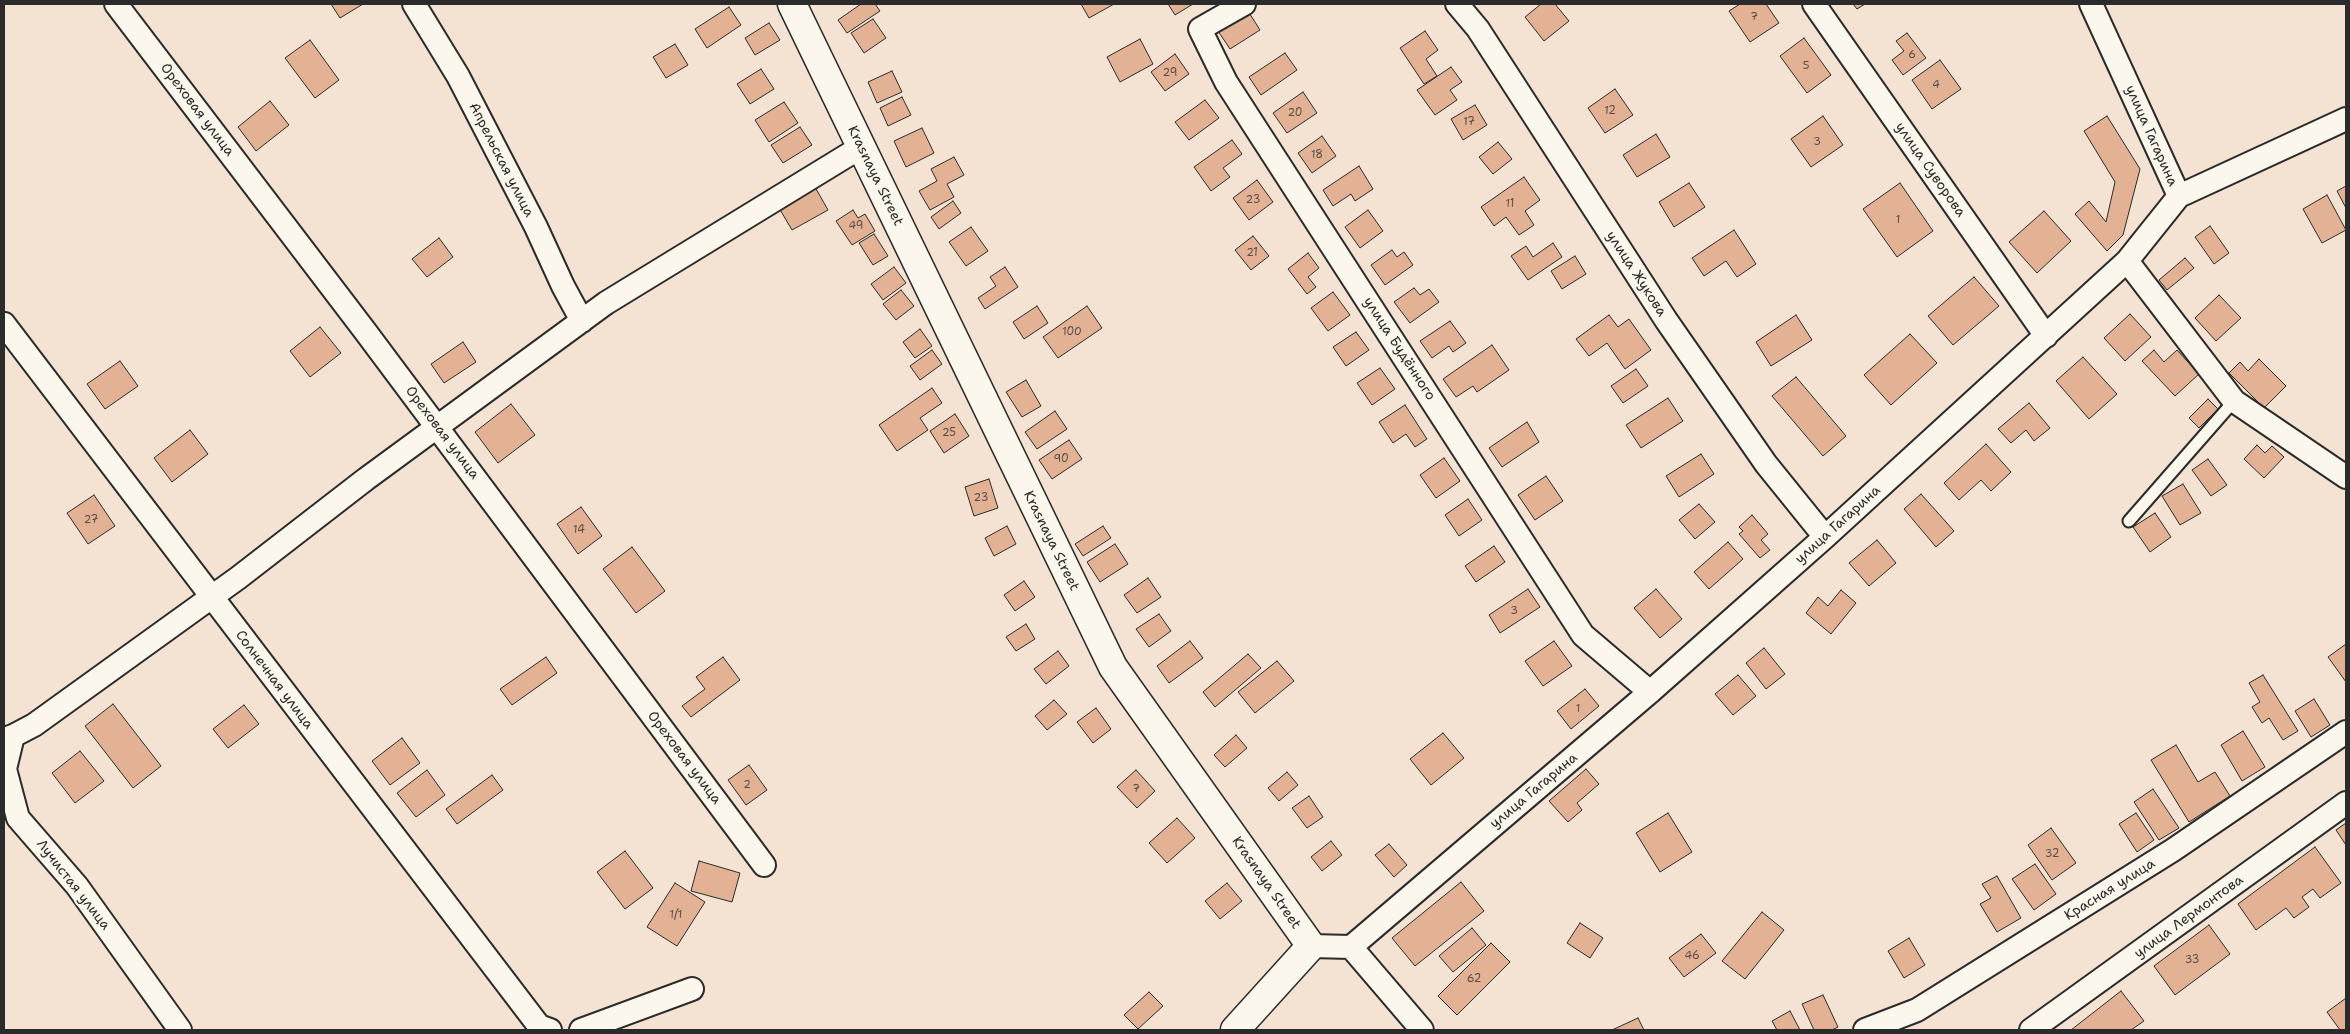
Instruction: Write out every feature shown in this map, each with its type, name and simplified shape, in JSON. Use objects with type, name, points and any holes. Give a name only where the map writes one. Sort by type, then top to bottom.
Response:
[{"type":"main road","name":"Krasnaya Street","points":[[792,4],[1112,667],[1311,946]]},
{"type":"main road","points":[[1235,1030],[1311,946]]},
{"type":"street","name":"Ореховая улица","points":[[116,4],[437,427],[764,865]]},
{"type":"street","name":"Апрельская улица","points":[[414,4],[458,76],[536,227],[563,286],[582,320]]},
{"type":"street","name":"улица Будённого","points":[[1244,4],[1200,30],[1226,82],[1583,635],[1650,692]]},
{"type":"street","name":"улица Жукова","points":[[1457,4],[1478,29],[1666,320],[1766,464],[1825,537]]},
{"type":"street","name":"улица Суворова","points":[[1814,4],[2046,336]]},
{"type":"street","name":"улица Гагарина","points":[[1351,947],[1650,692],[1825,537],[2127,260],[2179,196],[2091,4]]},
{"type":"street","points":[[2179,196],[2346,120]]},
{"type":"street","points":[[8,737],[34,725],[211,597],[582,320],[861,147]]},
{"type":"street","points":[[2127,260],[2234,402],[2346,477]]},
{"type":"street","name":"Солнечная улица","points":[[4,324],[539,1026],[550,1030]]},
{"type":"street","name":"Красная улица","points":[[1865,1030],[1917,1010],[2173,850],[2346,732]]},
{"type":"street","name":"Лучистая улица","points":[[8,737],[5,769],[18,818],[77,886],[180,1030]]},
{"type":"street","name":"улица Лермонтова","points":[[2031,1030],[2346,803]]},
{"type":"street","points":[[1311,946],[1351,947],[1422,1030]]},
{"type":"street","points":[[581,1030],[692,989]]},
{"type":"lane","points":[[2129,521],[2234,402]]},
{"type":"building","points":[[331,4],[363,4],[340,18]]},
{"type":"building","points":[[861,4],[875,4],[880,11],[847,33],[838,20]]},
{"type":"building","points":[[1081,4],[1114,4],[1089,18]]},
{"type":"building","points":[[1168,4],[1193,4],[1175,15]]},
{"type":"building","points":[[1541,4],[1555,4],[1569,21],[1544,41],[1525,17]]},
{"type":"building","points":[[1740,4],[1766,4],[1779,23],[1750,42],[1729,11]]},
{"type":"building","points":[[1853,4],[1865,4],[1857,9]]},
{"type":"building","points":[[729,7],[741,25],[707,48],[695,29]]},
{"type":"building","points":[[1248,11],[1260,30],[1230,49],[1218,31]]},
{"type":"building","points":[[873,19],[886,38],[864,53],[851,33]]},
{"type":"building","points":[[769,23],[780,40],[755,55],[745,38]]},
{"type":"building","points":[[1425,31],[1438,50],[1426,59],[1437,76],[1424,84],[1400,48]]},
{"type":"building","points":[[1907,33],[1926,58],[1903,75],[1892,60],[1904,51],[1896,41]]},
{"type":"building","points":[[1804,38],[1831,75],[1807,93],[1780,56]]},
{"type":"building","points":[[1140,39],[1153,64],[1120,82],[1107,57]]},
{"type":"building","points":[[310,40],[339,80],[315,98],[285,58]]},
{"type":"building","points":[[675,44],[688,65],[666,78],[653,57]]},
{"type":"building","points":[[1285,53],[1297,70],[1261,95],[1249,77]]},
{"type":"building","points":[[1175,54],[1189,74],[1165,91],[1151,72]]},
{"type":"building","points":[[1940,60],[1961,89],[1932,109],[1912,80]]},
{"type":"building","points":[[1451,67],[1462,82],[1450,90],[1457,100],[1435,115],[1417,90]]},
{"type":"building","points":[[761,69],[774,89],[750,104],[737,84]]},
{"type":"building","points":[[892,71],[902,92],[877,103],[868,82]]},
{"type":"building","points":[[1615,89],[1633,115],[1605,133],[1588,108]]},
{"type":"building","points":[[1303,92],[1317,113],[1287,133],[1273,113]]},
{"type":"building","points":[[902,97],[911,115],[888,126],[880,108]]},
{"type":"building","points":[[1205,100],[1219,118],[1189,140],[1175,122]]},
{"type":"building","points":[[270,101],[289,125],[256,151],[238,127]]},
{"type":"building","points":[[784,102],[798,123],[769,142],[755,120]]},
{"type":"building","points":[[1475,105],[1487,125],[1463,140],[1451,119]]},
{"type":"building","points":[[1823,116],[1843,145],[1811,167],[1791,139]]},
{"type":"building","points":[[2107,116],[2140,169],[2123,235],[2107,251],[2075,214],[2089,201],[2106,222],[2115,182],[2084,131]]},
{"type":"building","points":[[800,127],[812,145],[783,163],[771,145]]},
{"type":"building","points":[[922,128],[934,153],[906,167],[894,141]]},
{"type":"building","points":[[1656,134],[1670,157],[1637,177],[1623,155]]},
{"type":"building","points":[[1322,136],[1336,156],[1312,173],[1298,153]]},
{"type":"building","points":[[1232,140],[1242,154],[1223,168],[1230,177],[1211,191],[1194,167]]},
{"type":"building","points":[[1498,142],[1512,159],[1493,174],[1479,157]]},
{"type":"building","points":[[954,157],[964,175],[947,184],[954,197],[930,210],[919,191],[937,181],[931,169]]},
{"type":"building","points":[[1359,166],[1373,189],[1355,201],[1351,194],[1333,206],[1323,190]]},
{"type":"building","points":[[1524,177],[1540,200],[1525,211],[1534,225],[1519,235],[1506,217],[1494,226],[1481,207]]},
{"type":"building","points":[[1257,180],[1273,202],[1249,220],[1233,198]]},
{"type":"building","points":[[1689,183],[1705,207],[1674,227],[1659,202]]},
{"type":"building","points":[[1900,183],[1933,231],[1897,257],[1863,209]]},
{"type":"building","points":[[2346,186],[2346,208],[2337,191]]},
{"type":"building","points":[[815,187],[828,210],[792,230],[779,208]]},
{"type":"building","points":[[2327,195],[2346,230],[2322,243],[2303,209]]},
{"type":"building","points":[[953,201],[961,213],[939,229],[931,217]]},
{"type":"building","points":[[853,210],[858,218],[865,214],[875,231],[852,245],[836,221]]},
{"type":"building","points":[[1368,210],[1383,231],[1360,248],[1345,227]]},
{"type":"building","points":[[2044,211],[2071,241],[2037,273],[2009,242]]},
{"type":"building","points":[[2210,226],[2229,253],[2214,264],[2195,237]]},
{"type":"building","points":[[971,227],[988,251],[966,266],[949,242]]},
{"type":"building","points":[[1734,230],[1756,264],[1737,277],[1726,261],[1704,276],[1692,258]]},
{"type":"building","points":[[874,234],[888,256],[873,265],[859,243]]},
{"type":"building","points":[[1253,236],[1269,256],[1251,270],[1235,250]]},
{"type":"building","points":[[439,238],[453,257],[427,277],[412,259]]},
{"type":"building","points":[[1553,243],[1562,257],[1528,280],[1511,256],[1526,246],[1533,257]]},
{"type":"building","points":[[1392,250],[1397,257],[1404,252],[1413,265],[1385,285],[1371,265]]},
{"type":"building","points":[[1308,253],[1319,268],[1308,277],[1316,287],[1307,294],[1288,269]]},
{"type":"building","points":[[1575,256],[1586,274],[1562,289],[1551,271]]},
{"type":"building","points":[[2185,258],[2194,268],[2167,290],[2159,280]]},
{"type":"building","points":[[894,267],[906,283],[883,300],[871,284]]},
{"type":"building","points":[[1005,267],[1018,287],[985,309],[978,298],[996,286],[990,277]]},
{"type":"building","points":[[1974,277],[1999,306],[1953,345],[1928,316]]},
{"type":"building","points":[[1414,288],[1420,295],[1429,289],[1439,302],[1410,323],[1394,302]]},
{"type":"building","points":[[901,290],[914,306],[896,320],[883,304]]},
{"type":"building","points":[[1333,292],[1350,315],[1328,331],[1311,308]]},
{"type":"building","points":[[2219,295],[2241,318],[2216,341],[2195,318]]},
{"type":"building","points":[[1037,306],[1048,323],[1024,339],[1013,322]]},
{"type":"building","points":[[1087,306],[1102,328],[1058,358],[1043,337]]},
{"type":"building","points":[[2130,314],[2151,337],[2125,361],[2104,338]]},
{"type":"building","points":[[1609,315],[1618,327],[1629,319],[1651,350],[1625,369],[1607,343],[1589,356],[1576,339]]},
{"type":"building","points":[[1796,315],[1812,340],[1771,366],[1756,342]]},
{"type":"building","points":[[1450,321],[1466,343],[1453,352],[1449,346],[1432,358],[1420,341]]},
{"type":"building","points":[[320,327],[341,353],[310,377],[290,351]]},
{"type":"building","points":[[920,329],[932,346],[915,358],[903,342]]},
{"type":"building","points":[[1356,332],[1369,350],[1346,366],[1333,347]]},
{"type":"building","points":[[1910,334],[1937,363],[1891,405],[1864,375]]},
{"type":"building","points":[[463,342],[476,362],[444,383],[431,364]]},
{"type":"building","points":[[1492,345],[1509,370],[1477,392],[1473,386],[1456,397],[1443,379]]},
{"type":"building","points":[[932,350],[942,364],[920,380],[910,366]]},
{"type":"building","points":[[2154,350],[2164,362],[2177,350],[2199,374],[2175,396],[2142,361]]},
{"type":"building","points":[[2083,357],[2117,394],[2089,419],[2056,381]]},
{"type":"building","points":[[2259,359],[2286,386],[2264,408],[2229,373],[2240,362],[2248,371]]},
{"type":"building","points":[[120,361],[138,386],[105,409],[87,384]]},
{"type":"building","points":[[1380,368],[1395,389],[1372,405],[1357,383]]},
{"type":"building","points":[[1636,369],[1648,386],[1623,403],[1611,386]]},
{"type":"building","points":[[1796,377],[1846,436],[1823,456],[1772,396]]},
{"type":"building","points":[[1026,380],[1041,406],[1022,417],[1006,392]]},
{"type":"building","points":[[932,388],[942,403],[920,418],[928,430],[897,451],[879,425]]},
{"type":"building","points":[[1668,398],[1683,421],[1641,448],[1626,425]]},
{"type":"building","points":[[2208,399],[2218,409],[2199,428],[2189,418]]},
{"type":"building","points":[[2029,403],[2050,428],[2034,441],[2026,430],[2011,443],[1998,429]]},
{"type":"building","points":[[511,404],[535,435],[498,463],[475,432]]},
{"type":"building","points":[[1405,405],[1427,439],[1415,447],[1406,434],[1393,443],[1379,422]]},
{"type":"building","points":[[1055,411],[1067,429],[1037,449],[1025,432]]},
{"type":"building","points":[[955,414],[969,436],[944,453],[930,431]]},
{"type":"building","points":[[1527,422],[1539,442],[1502,467],[1489,448]]},
{"type":"building","points":[[190,430],[208,454],[172,482],[154,458]]},
{"type":"building","points":[[1069,440],[1082,459],[1052,479],[1039,460]]},
{"type":"building","points":[[1986,444],[2011,472],[1991,491],[1981,480],[1959,500],[1944,483]]},
{"type":"building","points":[[2257,445],[2265,453],[2272,446],[2284,457],[2264,478],[2244,459]]},
{"type":"building","points":[[1701,454],[1714,474],[1679,497],[1666,476]]},
{"type":"building","points":[[1444,458],[1460,481],[1436,498],[1420,475]]},
{"type":"building","points":[[2208,459],[2227,485],[2211,496],[2192,470]]},
{"type":"building","points":[[1546,476],[1563,501],[1535,520],[1518,495]]},
{"type":"building","points":[[989,479],[998,508],[974,516],[965,487]]},
{"type":"building","points":[[2183,484],[2201,513],[2180,525],[2162,496]]},
{"type":"building","points":[[1921,494],[1954,531],[1936,547],[1904,509]]},
{"type":"building","points":[[94,495],[115,526],[88,544],[67,513]]},
{"type":"building","points":[[1468,499],[1482,520],[1459,536],[1445,515]]},
{"type":"building","points":[[1699,504],[1715,522],[1695,539],[1679,520]]},
{"type":"building","points":[[581,507],[602,536],[578,554],[557,524]]},
{"type":"building","points":[[2155,513],[2171,537],[2150,552],[2133,527]]},
{"type":"building","points":[[1752,515],[1768,534],[1761,540],[1770,550],[1760,558],[1739,534],[1743,531],[1739,527]]},
{"type":"building","points":[[1007,526],[1016,544],[994,556],[985,538]]},
{"type":"building","points":[[1103,526],[1111,538],[1083,556],[1075,544]]},
{"type":"building","points":[[1877,540],[1896,563],[1869,586],[1849,563]]},
{"type":"building","points":[[1728,542],[1743,559],[1709,589],[1694,572]]},
{"type":"building","points":[[1115,544],[1128,564],[1100,582],[1087,562]]},
{"type":"building","points":[[1494,546],[1505,562],[1476,582],[1465,566]]},
{"type":"building","points":[[632,547],[665,591],[636,613],[603,569]]},
{"type":"building","points":[[1148,578],[1161,597],[1137,613],[1124,595]]},
{"type":"building","points":[[1024,581],[1035,597],[1015,611],[1004,595]]},
{"type":"building","points":[[1528,589],[1540,607],[1500,633],[1489,615]]},
{"type":"building","points":[[1656,589],[1682,619],[1660,638],[1634,608]]},
{"type":"building","points":[[1841,590],[1856,603],[1831,634],[1806,613],[1818,597],[1828,606]]},
{"type":"building","points":[[1159,614],[1171,631],[1149,647],[1136,629]]},
{"type":"building","points":[[1026,624],[1035,639],[1016,651],[1006,637]]},
{"type":"building","points":[[1190,641],[1203,658],[1169,683],[1157,666]]},
{"type":"building","points":[[1554,641],[1572,666],[1543,686],[1525,661]]},
{"type":"building","points":[[2346,644],[2346,682],[2328,657]]},
{"type":"building","points":[[1764,648],[1785,674],[1766,689],[1746,663]]},
{"type":"building","points":[[1058,651],[1069,666],[1046,684],[1034,669]]},
{"type":"building","points":[[1248,654],[1261,668],[1215,707],[1203,692]]},
{"type":"building","points":[[546,657],[557,673],[512,705],[500,689]]},
{"type":"building","points":[[723,657],[740,680],[691,717],[682,706],[705,689],[696,677]]},
{"type":"building","points":[[1277,661],[1294,681],[1255,713],[1238,692]]},
{"type":"building","points":[[1738,675],[1756,696],[1733,715],[1715,694]]},
{"type":"building","points":[[2263,675],[2298,731],[2283,740],[2269,718],[2262,723],[2252,707],[2260,702],[2249,683]]},
{"type":"building","points":[[1585,689],[1599,706],[1571,729],[1557,711]]},
{"type":"building","points":[[2314,699],[2330,725],[2311,737],[2295,711]]},
{"type":"building","points":[[1054,700],[1067,714],[1047,730],[1035,716]]},
{"type":"building","points":[[113,704],[161,766],[133,788],[85,726]]},
{"type":"building","points":[[244,705],[259,724],[228,748],[213,729]]},
{"type":"building","points":[[1096,708],[1111,729],[1093,743],[1077,722]]},
{"type":"building","points":[[2243,731],[2265,767],[2242,781],[2221,745]]},
{"type":"building","points":[[1443,733],[1464,758],[1431,785],[1410,759]]},
{"type":"building","points":[[1236,735],[1247,748],[1225,767],[1214,755]]},
{"type":"building","points":[[402,738],[420,763],[390,785],[372,761]]},
{"type":"building","points":[[2176,745],[2198,782],[2215,772],[2230,796],[2189,822],[2151,760]]},
{"type":"building","points":[[80,751],[104,781],[75,803],[52,773]]},
{"type":"building","points":[[749,765],[767,790],[746,805],[728,780]]},
{"type":"building","points":[[1586,769],[1599,784],[1577,803],[1582,810],[1568,822],[1549,801]]},
{"type":"building","points":[[427,770],[445,795],[416,817],[397,793]]},
{"type":"building","points":[[1136,770],[1155,791],[1137,808],[1117,787]]},
{"type":"building","points":[[1287,772],[1298,785],[1279,801],[1268,788]]},
{"type":"building","points":[[492,775],[503,790],[457,824],[446,809]]},
{"type":"building","points":[[2153,789],[2179,828],[2159,840],[2134,802]]},
{"type":"building","points":[[1309,796],[1323,817],[1307,828],[1292,808]]},
{"type":"building","points":[[1668,813],[1692,852],[1660,872],[1636,833]]},
{"type":"building","points":[[2136,813],[2154,840],[2137,852],[2119,824]]},
{"type":"building","points":[[1177,818],[1195,838],[1167,863],[1149,843]]},
{"type":"building","points":[[2346,823],[2346,845],[2336,830]]},
{"type":"building","points":[[2051,828],[2076,863],[2052,880],[2028,845]]},
{"type":"building","points":[[1331,841],[1342,855],[1322,871],[1311,857]]},
{"type":"building","points":[[1389,844],[1407,865],[1394,877],[1375,855]]},
{"type":"building","points":[[2315,847],[2341,883],[2320,898],[2313,889],[2302,897],[2309,907],[2294,918],[2286,908],[2256,930],[2238,904]]},
{"type":"building","points":[[625,851],[653,888],[625,909],[597,872]]},
{"type":"building","points":[[699,861],[740,873],[732,902],[691,891]]},
{"type":"building","points":[[2035,864],[2056,894],[2034,910],[2012,879]]},
{"type":"building","points":[[1997,876],[2021,918],[1997,932],[1980,904],[1991,898],[1982,884]]},
{"type":"building","points":[[1461,882],[1484,911],[1415,966],[1392,938]]},
{"type":"building","points":[[675,883],[705,902],[677,946],[647,927]]},
{"type":"building","points":[[1227,883],[1242,901],[1220,919],[1205,901]]},
{"type":"building","points":[[1762,912],[1784,930],[1745,979],[1722,961]]},
{"type":"building","points":[[1580,923],[1603,938],[1590,958],[1567,943]]},
{"type":"building","points":[[2209,925],[2230,954],[2175,995],[2154,966]]},
{"type":"building","points":[[1472,928],[1486,945],[1453,972],[1439,956]]},
{"type":"building","points":[[1701,934],[1716,953],[1684,977],[1669,958]]},
{"type":"building","points":[[1909,938],[1925,965],[1904,978],[1888,951]]},
{"type":"building","points":[[1491,943],[1510,962],[1457,1015],[1438,996]]},
{"type":"building","points":[[2121,991],[2144,1021],[2131,1030],[2071,1030]]},
{"type":"building","points":[[1149,992],[1163,1006],[1138,1029],[1124,1015]]},
{"type":"building","points":[[1823,995],[1838,1027],[1832,1030],[1814,1030],[1802,1004]]},
{"type":"building","points":[[2346,998],[2346,1030],[2340,1030],[2327,1012]]},
{"type":"building","points":[[1790,1011],[1800,1030],[1777,1030],[1772,1021]]},
{"type":"building","points":[[1638,1018],[1644,1030],[1612,1030]]}]
